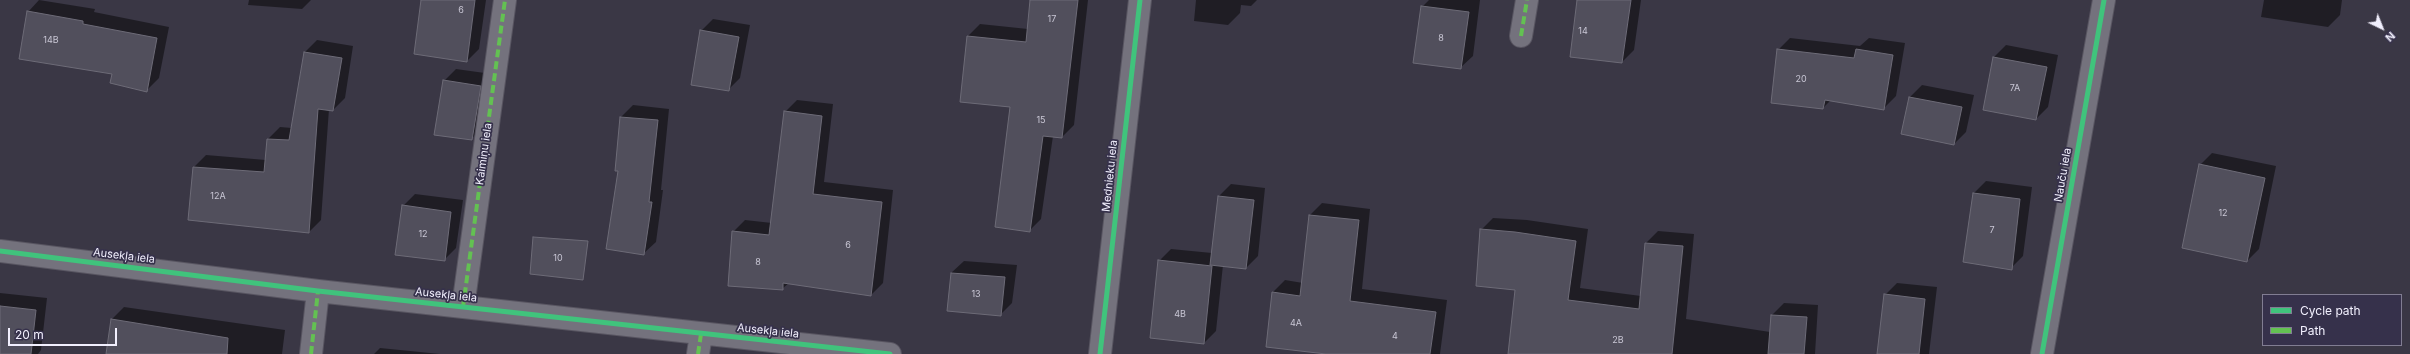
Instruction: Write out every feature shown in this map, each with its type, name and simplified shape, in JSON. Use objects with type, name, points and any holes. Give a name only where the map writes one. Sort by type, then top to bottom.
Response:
[{"type":"street","name":"Kaimiņu iela","points":[[463,307],[505,0]]},
{"type":"street","name":"Mednieku iela","points":[[1100,354],[1140,0]]},
{"type":"street","points":[[1521,36],[1527,0]]},
{"type":"street","name":"Nauču iela","points":[[2042,354],[2104,0]]},
{"type":"street","name":"Ausekļa iela","points":[[0,251],[318,291],[463,307],[700,344],[890,354]]},
{"type":"street","points":[[311,354],[318,291]]},
{"type":"building","points":[[421,0],[475,0],[467,62],[414,54]]},
{"type":"building","points":[[1030,0],[1078,0],[1062,138],[1043,136],[1030,232],[995,227],[1010,107],[960,102],[967,36],[1026,42]]},
{"type":"building","points":[[1577,0],[1631,0],[1622,63],[1570,57]]},
{"type":"building","points":[[1421,6],[1469,12],[1461,69],[1413,63]]},
{"type":"building","points":[[27,11],[83,21],[83,24],[157,38],[147,92],[110,83],[112,74],[19,59]]},
{"type":"building","points":[[700,30],[739,37],[729,91],[691,85]]},
{"type":"building","points":[[1777,49],[1854,58],[1856,49],[1893,55],[1884,110],[1825,100],[1823,109],[1771,103]]},
{"type":"building","points":[[304,52],[342,58],[333,111],[318,109],[309,233],[188,220],[193,167],[264,172],[267,139],[289,140]]},
{"type":"building","points":[[1993,57],[2047,67],[2036,120],[1983,110]]},
{"type":"building","points":[[443,80],[481,86],[472,140],[434,135]]},
{"type":"building","points":[[1909,97],[1962,107],[1954,145],[1901,134]]},
{"type":"building","points":[[784,111],[822,116],[813,194],[882,202],[871,296],[783,283],[783,290],[728,286],[732,231],[769,235]]},
{"type":"building","points":[[620,117],[658,120],[649,202],[652,202],[644,255],[606,249],[618,171],[615,171]]},
{"type":"building","points":[[2199,164],[2265,178],[2247,262],[2182,248]]},
{"type":"building","points":[[1973,193],[2020,199],[2012,270],[1963,262]]},
{"type":"building","points":[[1218,196],[1254,200],[1246,269],[1210,265]]},
{"type":"building","points":[[402,205],[451,212],[445,261],[395,255]]},
{"type":"building","points":[[1309,215],[1359,220],[1350,301],[1436,312],[1430,354],[1326,354],[1266,347],[1272,292],[1300,296]]},
{"type":"building","points":[[1480,229],[1515,232],[1576,241],[1568,300],[1639,309],[1645,243],[1683,246],[1672,354],[1508,354],[1515,290],[1476,286]]},
{"type":"building","points":[[533,237],[588,241],[583,280],[530,274]]},
{"type":"building","points":[[1158,260],[1212,266],[1204,344],[1150,338]]},
{"type":"building","points":[[951,273],[1005,277],[1001,316],[947,311]]},
{"type":"building","points":[[1884,294],[1925,299],[1919,354],[1877,354]]},
{"type":"building","points":[[0,306],[36,310],[31,354],[0,354]]},
{"type":"building","points":[[1771,315],[1807,317],[1804,354],[1768,354]]},
{"type":"building","points":[[111,319],[228,338],[227,354],[106,354]]},
{"type":"marked path","points":[[463,307],[505,0]]},
{"type":"marked path","points":[[1521,36],[1527,0]]},
{"type":"marked path","points":[[311,354],[318,291]]},
{"type":"marked path","points":[[698,354],[701,334]]},
{"type":"cycle path","points":[[1100,354],[1140,0]]},
{"type":"cycle path","points":[[2042,354],[2104,0]]},
{"type":"cycle path","points":[[0,251],[318,291],[890,354]]}]
